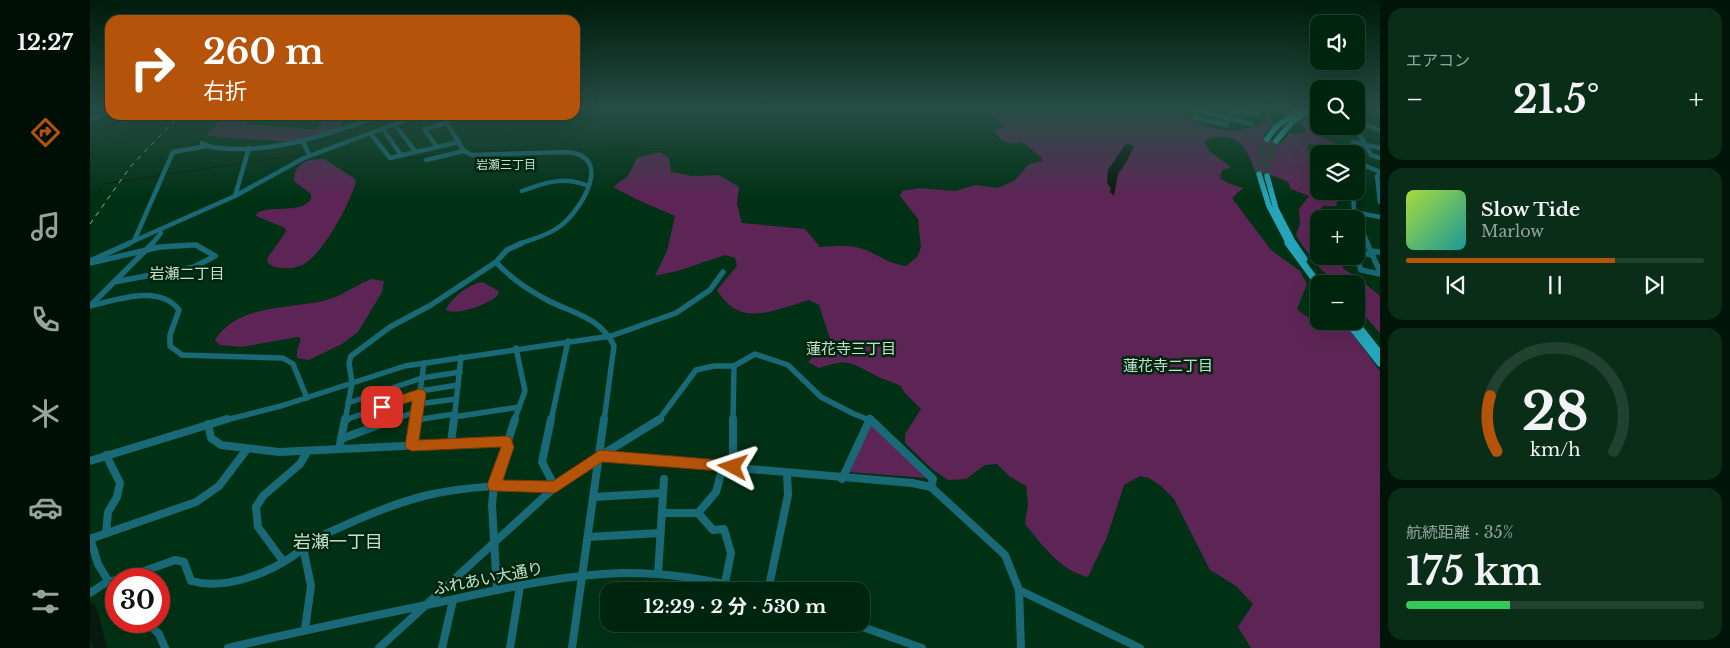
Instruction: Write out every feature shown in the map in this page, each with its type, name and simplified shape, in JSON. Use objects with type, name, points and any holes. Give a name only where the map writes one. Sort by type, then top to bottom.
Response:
[{"type":"main road","points":[[1259,174],[1266,200],[1276,225],[1311,275]]},
{"type":"main road","points":[[1267,176],[1272,202],[1283,227],[1317,275]]},
{"type":"main road","points":[[1355,330],[1380,363]]},
{"type":"main road","points":[[1361,330],[1380,354]]},
{"type":"street","points":[[134,241],[173,152],[205,145],[249,148],[287,146],[317,138]]},
{"type":"street","points":[[90,262],[235,196],[310,156],[359,138]]},
{"type":"street","points":[[374,138],[390,158],[459,142]]},
{"type":"street","points":[[389,138],[400,155]]},
{"type":"street","points":[[405,138],[415,151]]},
{"type":"street","points":[[431,138],[437,147]]},
{"type":"street","points":[[339,450],[352,383],[349,363],[351,356],[390,327],[431,305],[496,262],[505,250],[559,227],[578,207],[593,175],[590,162],[578,154],[569,152],[480,156],[464,151],[457,138]]},
{"type":"street","points":[[1363,138],[1371,155],[1380,158]]},
{"type":"street","points":[[303,142],[310,156]]},
{"type":"street","points":[[1353,142],[1380,148]]},
{"type":"street","points":[[235,196],[249,148]]},
{"type":"street","points":[[426,160],[464,151]]},
{"type":"street","points":[[1365,166],[1380,173],[1377,176],[1380,202]]},
{"type":"street","points":[[522,191],[542,183],[566,180],[573,180],[588,186]]},
{"type":"street","points":[[1365,216],[1380,217]]},
{"type":"street","points":[[90,306],[148,249],[161,233]]},
{"type":"street","points":[[1365,236],[1380,273]]},
{"type":"street","points":[[90,262],[148,249],[196,245],[215,256],[194,267],[114,282]]},
{"type":"street","points":[[1365,253],[1380,252]]},
{"type":"street","points":[[496,262],[531,290],[550,301],[587,316],[611,336],[614,346],[572,648]]},
{"type":"street","points":[[1359,265],[1361,270],[1380,273]]},
{"type":"street","points":[[90,461],[208,424],[281,406],[405,366],[516,348],[611,336],[676,313],[710,290],[723,272]]},
{"type":"street","points":[[90,306],[145,295],[174,302],[180,310],[170,335],[170,346],[176,351],[182,355],[283,358],[294,364],[307,398]]},
{"type":"street","points":[[555,487],[542,462],[568,341]]},
{"type":"street","points":[[497,590],[492,505],[494,485],[525,391],[516,348]]},
{"type":"street","points":[[379,648],[555,487],[600,456],[659,420],[696,370],[714,366],[734,366],[755,354],[788,365],[821,397],[854,414],[870,419],[933,479],[931,487]]},
{"type":"street","points":[[451,443],[461,357]]},
{"type":"street","points":[[412,446],[424,363]]},
{"type":"street","points":[[733,467],[734,366]]},
{"type":"street","points":[[348,403],[422,378],[460,372]]},
{"type":"street","points":[[345,420],[420,392],[458,385]]},
{"type":"street","points":[[341,439],[417,408],[456,399]]},
{"type":"street","points":[[415,420],[519,407]]},
{"type":"street","points":[[842,478],[870,419]]},
{"type":"street","points":[[208,424],[209,434],[215,442],[221,445],[279,452],[507,441]]},
{"type":"street","points":[[105,577],[98,564],[90,538],[202,498],[219,486],[247,449]]},
{"type":"street","points":[[283,561],[258,527],[256,507],[263,496],[300,464],[307,452]]},
{"type":"street","points":[[106,456],[120,482],[117,497],[108,512],[106,533]]},
{"type":"street","points":[[600,456],[723,466],[787,474],[931,487],[1005,555],[1019,590],[1021,648]]},
{"type":"street","points":[[662,513],[698,513],[716,494],[721,484],[723,466]]},
{"type":"street","points":[[770,582],[788,495],[787,474]]},
{"type":"street","points":[[658,574],[664,479]]},
{"type":"street","points":[[153,568],[175,560],[184,562],[187,565],[191,581],[196,584],[214,584],[249,577],[290,558],[317,538],[379,511],[411,500],[449,491],[494,485],[555,487]]},
{"type":"street","points":[[594,497],[663,492]]},
{"type":"street","points":[[698,513],[713,530],[724,529],[731,553],[725,582]]},
{"type":"street","points":[[588,537],[660,533]]},
{"type":"street","points":[[303,547],[311,586],[305,629]]},
{"type":"street","name":"ふれあい大通り","points":[[228,648],[305,629],[497,590],[582,576],[622,573],[658,574],[718,582]]},
{"type":"street","points":[[92,591],[105,584]]},
{"type":"street","points":[[510,648],[520,586]]},
{"type":"street","points":[[1019,590],[1140,648]]},
{"type":"street","points":[[442,648],[453,600]]},
{"type":"street","points":[[870,630],[922,648]]},
{"type":"street","points":[[158,633],[165,648]]},
{"type":"shaded area","points":[[239,138],[303,138],[290,142]]},
{"type":"shaded area","points":[[999,138],[1213,138],[1204,141],[1210,152],[1231,167],[1222,170],[1220,178],[1243,188],[1232,198],[1271,250],[1300,271],[1307,284],[1297,309],[1310,318],[1310,330],[1350,330],[1380,371],[1380,648],[1251,648],[1238,627],[1253,604],[1236,586],[1210,570],[1174,499],[1161,486],[1149,478],[1140,476],[1124,485],[1107,537],[1088,577],[1069,569],[1053,556],[1025,524],[1028,504],[1026,486],[1009,476],[997,464],[985,465],[966,479],[948,480],[932,469],[905,443],[905,434],[921,409],[904,392],[901,386],[854,364],[843,362],[819,368],[808,362],[830,339],[819,305],[809,300],[771,312],[747,313],[736,309],[726,302],[717,290],[737,266],[735,258],[725,255],[681,270],[655,276],[667,251],[675,216],[613,187],[628,176],[637,158],[660,152],[669,158],[671,172],[693,176],[719,175],[739,187],[737,204],[742,223],[805,229],[820,247],[857,247],[893,263],[906,266],[917,257],[921,248],[918,219],[900,196],[902,191],[920,188],[955,191],[976,185],[998,188],[1014,181],[1029,164],[1043,161],[1040,156],[1022,142],[1005,142]]},
{"type":"shaded area","points":[[1231,138],[1267,138],[1281,143],[1285,138],[1325,138],[1339,145],[1308,144],[1307,149],[1310,150],[1310,200],[1338,200],[1336,206],[1323,206],[1320,210],[1310,210],[1310,256],[1296,235],[1300,224],[1299,209],[1309,196],[1291,189],[1288,182],[1274,176],[1255,172],[1252,162],[1243,147]]},
{"type":"shaded area","points":[[1125,145],[1134,146],[1118,174],[1114,196],[1110,192],[1111,188],[1107,183],[1108,170]]},
{"type":"shaded area","points":[[324,159],[354,178],[356,182],[348,202],[329,237],[307,262],[301,266],[291,268],[272,266],[267,262],[268,257],[286,232],[285,228],[256,216],[257,213],[270,209],[299,207],[311,200],[311,194],[294,181],[296,170],[307,161]]},
{"type":"shaded area","points":[[1318,265],[1342,265],[1344,269],[1354,275],[1327,275]]},
{"type":"shaded area","points":[[372,279],[384,281],[382,292],[358,332],[342,344],[309,360],[297,358],[297,350],[301,339],[298,337],[242,347],[219,345],[215,340],[225,328],[238,319],[252,313],[330,299]]},
{"type":"shaded area","points":[[482,282],[499,291],[498,295],[474,308],[453,312],[447,311],[446,309],[449,304],[461,292]]},
{"type":"shaded area","points":[[1365,283],[1380,296],[1380,333],[1365,316]]},
{"type":"shaded area","points":[[872,424],[926,476],[926,478],[849,472]]},
{"type":"waterway","points":[[469,151],[664,149]]},
{"type":"waterway","points":[[90,196],[99,192],[103,184],[304,154]]},
{"type":"waterway","points":[[404,156],[406,159],[437,155]]},
{"type":"waterway","points":[[90,610],[100,648]]},
{"type":"tunnel","points":[[1259,174],[1260,156],[1267,139]]},
{"type":"tunnel","points":[[1267,176],[1267,163],[1276,141]]},
{"type":"railway","points":[[90,224],[131,166],[158,138]]},
{"type":"district","name":"岩瀬三丁目","points":[[506,165]]},
{"type":"district","name":"岩瀬二丁目","points":[[187,274]]},
{"type":"district","name":"蓮花寺三丁目","points":[[851,349]]},
{"type":"district","name":"蓮花寺二丁目","points":[[1168,366]]},
{"type":"district","name":"岩瀬一丁目","points":[[338,542]]},
{"type":"route","points":[[382,407],[419,394],[412,446],[507,441],[508,444],[494,485],[550,485],[555,487],[600,456],[733,467]]}]
